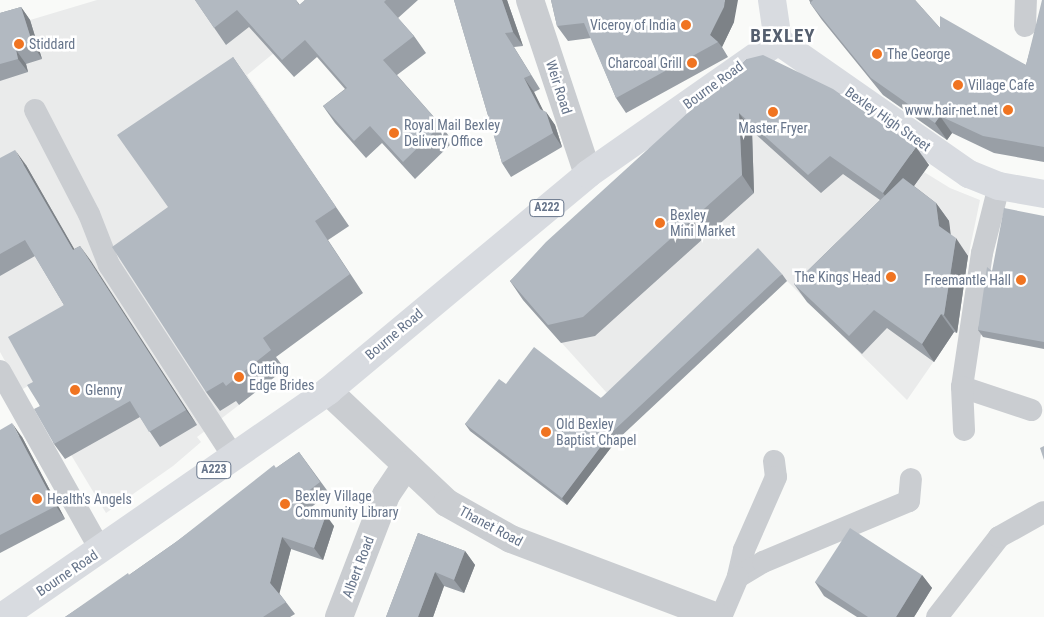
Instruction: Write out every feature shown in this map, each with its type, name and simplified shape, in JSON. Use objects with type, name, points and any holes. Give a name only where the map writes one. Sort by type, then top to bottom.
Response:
[{"type":"main road","points":[[772,0],[778,41]]},
{"type":"main road","name":"Bourne Road","points":[[2,617],[101,551],[328,390],[588,174],[778,41]]},
{"type":"main road","name":"Bexley High Street","points":[[778,41],[940,156],[969,174],[999,186],[1044,194]]},
{"type":"street","name":"Weir Road","points":[[530,0],[588,174]]},
{"type":"street","name":"Thanet Road","points":[[328,390],[447,502],[511,539],[681,611],[719,617]]},
{"type":"street","name":"Albert Road","points":[[340,617],[386,495],[406,465]]},
{"type":"lane","points":[[1025,26],[1026,0]]},
{"type":"lane","points":[[35,110],[89,214],[109,265],[233,456]]},
{"type":"lane","points":[[964,430],[962,387],[982,254],[999,186]]},
{"type":"lane","points":[[0,371],[101,551]]},
{"type":"lane","points":[[962,387],[1031,410]]},
{"type":"lane","points":[[719,617],[738,577],[744,550],[776,477],[774,461]]},
{"type":"lane","points":[[738,577],[763,562],[909,500],[911,479]]},
{"type":"lane","points":[[937,617],[1000,537],[1044,512]]},
{"type":"shaded area","points":[[97,0],[296,0],[296,35],[247,75],[349,226],[298,260],[214,369],[239,405],[197,437],[201,442],[173,466],[106,513],[38,400],[35,382],[21,390],[0,352],[0,29]]},
{"type":"shaded area","points":[[711,122],[924,172],[950,188],[980,200],[952,335],[907,400],[787,281],[634,423],[523,300],[559,260]]},
{"type":"building","points":[[195,0],[296,0],[299,5],[305,0],[386,0],[384,2],[414,36],[383,60],[441,125],[403,162],[370,126],[354,141],[323,106],[347,88],[305,40],[282,60],[237,10],[214,28]]},
{"type":"building","points":[[454,0],[502,0],[513,32],[505,33],[531,75],[524,78],[540,109],[546,112],[553,133],[502,163]]},
{"type":"building","points":[[551,0],[725,0],[724,7],[710,35],[718,42],[616,98],[584,23],[557,26]]},
{"type":"building","points":[[813,0],[915,0],[940,28],[940,16],[1026,65],[1042,0],[1044,0],[1044,147],[983,136],[940,116],[935,123],[871,78],[810,3]]},
{"type":"building","points":[[21,7],[33,45],[16,50],[18,59],[0,64],[0,13]]},
{"type":"building","points":[[763,55],[833,89],[916,147],[883,193],[830,156],[808,175],[739,113],[742,175],[583,317],[548,325],[510,281],[546,242],[747,59]]},
{"type":"building","points":[[233,57],[336,207],[315,221],[350,274],[263,338],[271,350],[226,386],[223,382],[206,392],[112,247],[168,207],[117,135]]},
{"type":"building","points":[[15,150],[73,250],[80,246],[186,410],[149,432],[130,401],[54,444],[34,409],[40,406],[27,385],[33,382],[8,337],[64,305],[25,240],[0,254],[0,158]]},
{"type":"building","name":"The Kings Head","points":[[903,178],[936,203],[939,226],[956,238],[944,315],[941,314],[922,344],[874,310],[849,336],[794,284]]},
{"type":"building","name":"Freemantle Hall","points":[[1004,208],[1044,216],[1044,342],[978,330],[987,267],[992,271]]},
{"type":"building","points":[[758,248],[782,274],[611,433],[562,498],[465,424],[499,379],[506,384],[534,347],[601,398]]},
{"type":"building","points":[[12,423],[56,506],[0,535],[0,430]]},
{"type":"building","points":[[1044,446],[1044,460],[1040,448]]},
{"type":"building","points":[[299,452],[320,482],[293,503],[326,515],[314,548],[282,537],[270,583],[286,602],[263,617],[65,617],[176,542],[274,465],[276,468]]},
{"type":"building","points":[[850,528],[922,575],[896,617],[868,617],[815,582]]},
{"type":"building","points":[[418,533],[465,551],[454,580],[435,572],[418,617],[386,617]]},
{"type":"place","name":"Viceroy of India","points":[[686,25]]},
{"type":"place","name":"Stiddard","points":[[19,44]]},
{"type":"place","name":"The George","points":[[877,54]]},
{"type":"place","name":"Charcoal Grill","points":[[692,63]]},
{"type":"place","name":"Village Cafe","points":[[958,85]]},
{"type":"place","name":"www.hair-net.net","points":[[1008,110]]},
{"type":"place","name":"Master Fryer","points":[[773,112]]},
{"type":"place","name":"Royal Mail Bexley Delivery Office","points":[[394,133]]},
{"type":"place","name":"Bexley Mini Market","points":[[660,223]]},
{"type":"place","name":"The Kings Head","points":[[891,277]]},
{"type":"place","name":"Freemantle Hall","points":[[1021,280]]},
{"type":"place","name":"Cutting Edge Brides","points":[[239,377]]},
{"type":"place","name":"Glenny","points":[[75,390]]},
{"type":"place","name":"Old Bexley Baptist Chapel","points":[[546,432]]},
{"type":"place","name":"Health's Angels","points":[[37,499]]},
{"type":"place","name":"Bexley Village Community Library","points":[[285,504]]},
{"type":"district","name":"BEXLEY","points":[[783,36]]}]
